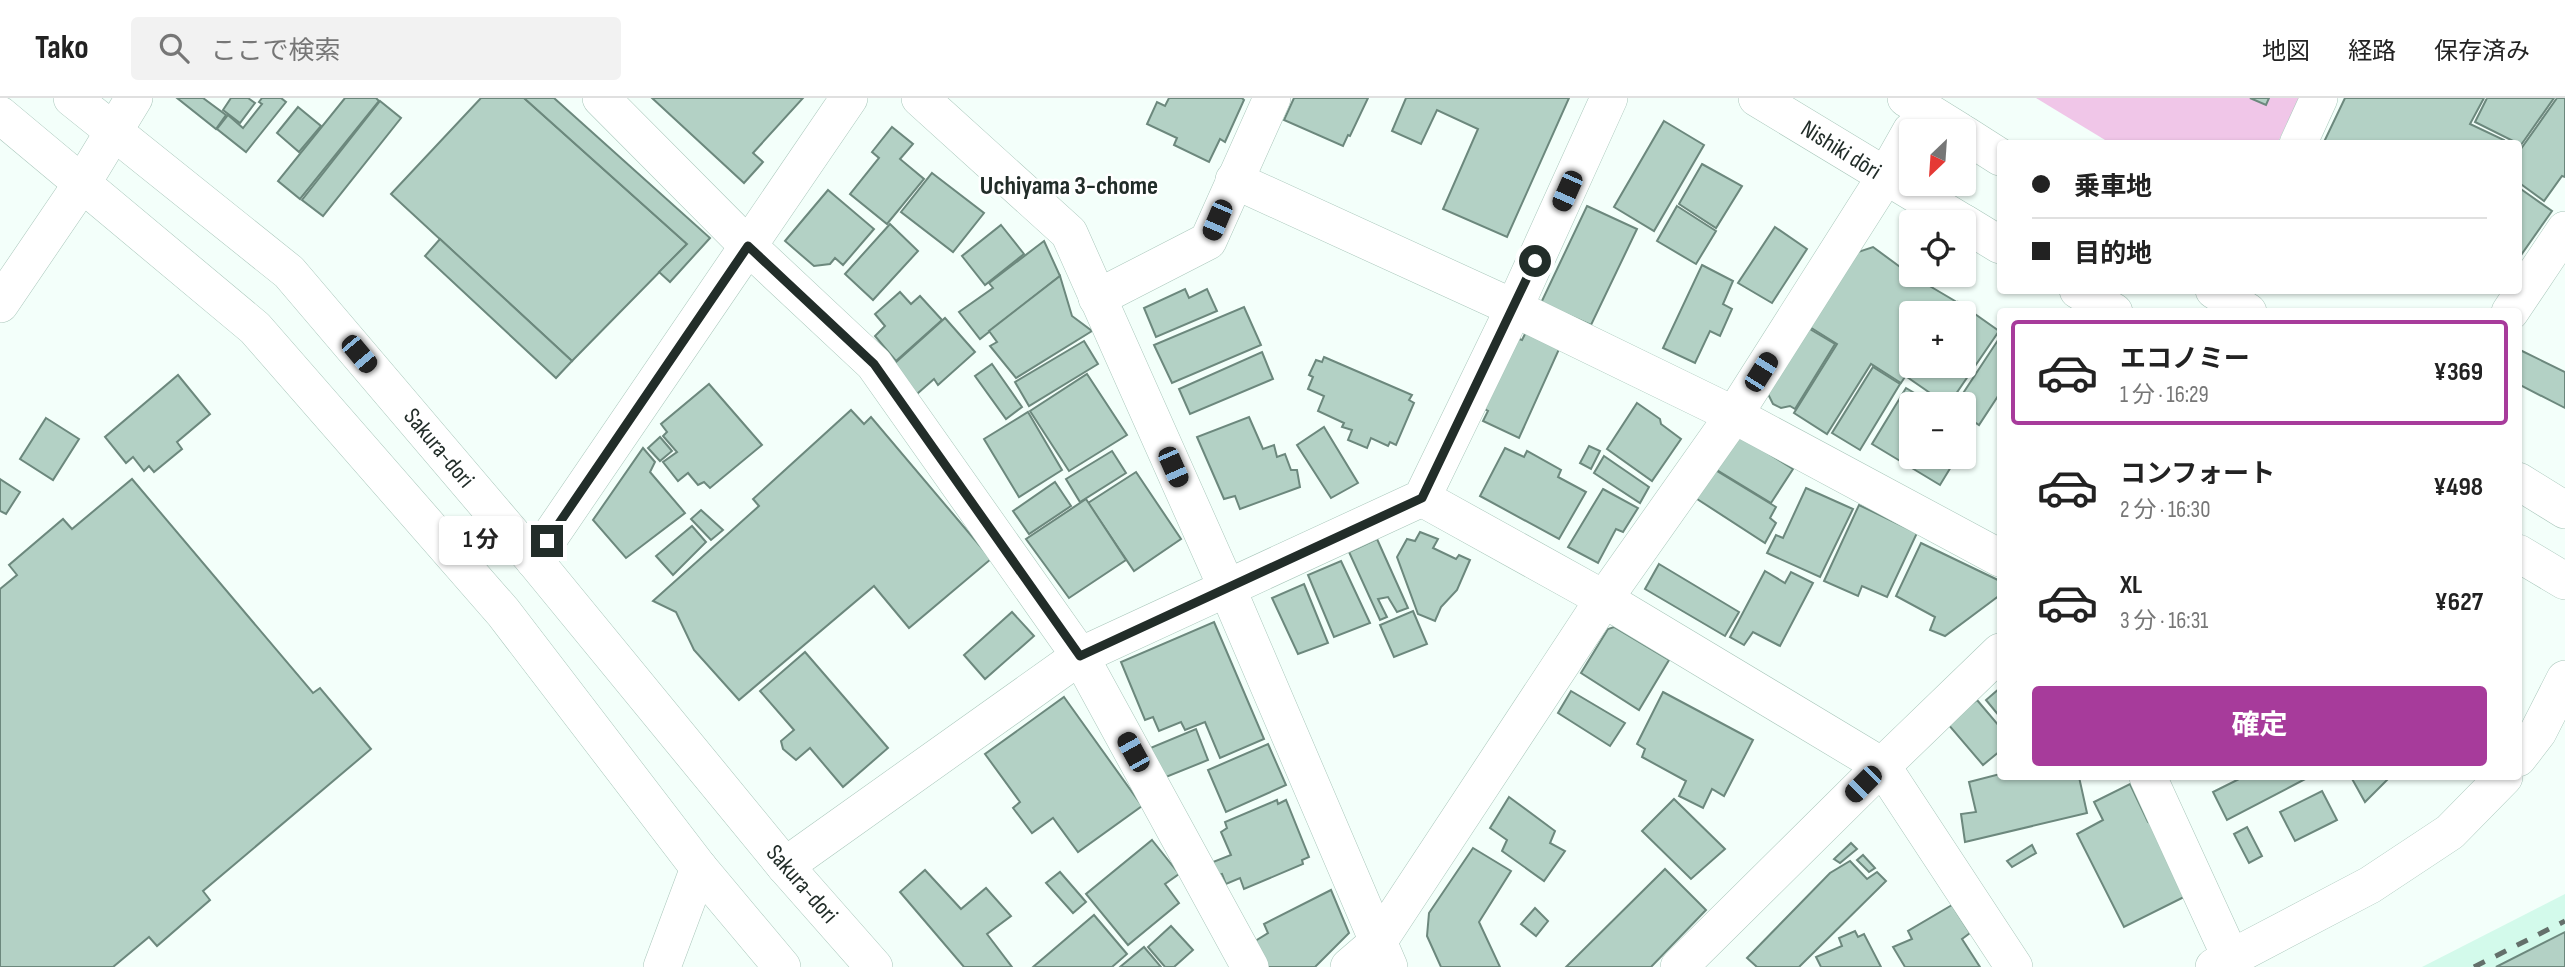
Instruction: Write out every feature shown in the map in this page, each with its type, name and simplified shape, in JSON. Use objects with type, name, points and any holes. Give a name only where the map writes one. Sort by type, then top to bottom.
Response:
[{"type":"street","name":"Sakura-dori","points":[[72,98],[289,272],[534,560],[785,866],[874,967]]},
{"type":"street","points":[[0,304],[83,182],[134,98]]},
{"type":"street","points":[[601,98],[748,246],[874,364],[1080,656],[1250,967]]},
{"type":"street","points":[[534,560],[849,98]]},
{"type":"street","points":[[920,98],[1069,233],[1227,589],[1383,955]]},
{"type":"street","points":[[1097,298],[1208,241],[1272,98]]},
{"type":"street","points":[[785,866],[1080,656],[1422,498],[1514,308],[1609,98]]},
{"type":"street","name":"Nishiki dōri","points":[[1757,98],[1941,210]]},
{"type":"street","points":[[2300,140],[2319,98]]},
{"type":"street","points":[[1349,967],[1383,955],[1604,599],[1734,415],[1885,177],[1916,114]]},
{"type":"street","points":[[0,115],[256,328],[503,612],[699,868],[782,967]]},
{"type":"street","points":[[1976,142],[1997,155]]},
{"type":"street","points":[[1234,180],[1514,308],[1734,415],[1997,556]]},
{"type":"street","name":"Nishiki dōri","points":[[1976,230],[1997,242]]},
{"type":"street","points":[[2513,308],[2565,230]]},
{"type":"street","points":[[2085,294],[2107,308]]},
{"type":"street","points":[[2522,483],[2565,510]]},
{"type":"street","points":[[1422,498],[1604,599],[1882,766],[2014,967]]},
{"type":"street","points":[[2522,555],[2565,581]]},
{"type":"street","points":[[1679,967],[1997,655]]},
{"type":"street","points":[[2522,753],[2538,732],[2565,679]]},
{"type":"street","points":[[2149,780],[2223,963],[2370,885],[2451,832],[2501,780]]},
{"type":"street","points":[[662,967],[699,868]]},
{"type":"shaded area","points":[[2036,98],[2299,98],[2279,140],[2105,140]]},
{"type":"shaded area","points":[[2565,894],[2565,967],[2422,967]]},
{"type":"building","points":[[177,98],[203,98],[226,115],[216,129]]},
{"type":"building","points":[[231,98],[248,98],[255,103],[240,123],[223,110]]},
{"type":"building","points":[[262,98],[281,98],[286,102],[246,152],[217,129],[228,115],[243,128],[262,104],[259,102]]},
{"type":"building","points":[[345,98],[376,98],[379,101],[300,199],[278,181]]},
{"type":"building","points":[[481,98],[524,98],[687,244],[572,361],[391,194]]},
{"type":"building","points":[[524,98],[554,98],[710,238],[670,282],[659,272],[687,244]]},
{"type":"building","points":[[652,98],[803,98],[753,153],[763,162],[744,183]]},
{"type":"building","points":[[1169,98],[1244,100],[1225,142],[1220,139],[1209,162],[1174,145],[1177,138],[1147,124],[1157,102],[1165,106]]},
{"type":"building","points":[[1294,98],[1368,98],[1343,146],[1284,120]]},
{"type":"building","points":[[1406,98],[1569,98],[1507,237],[1443,209],[1478,129],[1437,110],[1421,144],[1392,131]]},
{"type":"building","points":[[2250,98],[2269,98],[2266,105]]},
{"type":"building","points":[[2345,98],[2484,98],[2470,124],[2504,140],[2325,140]]},
{"type":"building","points":[[2487,98],[2554,98],[2522,144],[2522,140],[2511,140],[2475,122]]},
{"type":"building","points":[[2557,98],[2565,98],[2565,177],[2562,176],[2544,201],[2522,185],[2522,147]]},
{"type":"building","points":[[380,101],[401,118],[323,216],[302,200]]},
{"type":"building","points":[[298,107],[321,126],[299,152],[277,133]]},
{"type":"building","points":[[1664,121],[1704,145],[1654,231],[1614,207]]},
{"type":"building","points":[[892,127],[913,144],[900,159],[924,179],[887,224],[850,194],[879,158],[872,152]]},
{"type":"building","points":[[1702,164],[1742,186],[1716,228],[1679,204]]},
{"type":"building","points":[[932,173],[984,213],[953,252],[901,212]]},
{"type":"building","points":[[828,190],[874,229],[843,265],[835,258],[830,264],[814,266],[785,241]]},
{"type":"building","points":[[2522,190],[2552,211],[2522,254]]},
{"type":"building","points":[[1587,206],[1637,229],[1591,325],[1541,303]]},
{"type":"building","points":[[1677,206],[1716,231],[1696,264],[1657,241]]},
{"type":"building","points":[[890,224],[918,251],[873,300],[845,274]]},
{"type":"building","points":[[1001,225],[1024,254],[985,285],[962,256]]},
{"type":"building","points":[[1775,227],[1807,249],[1772,303],[1738,283]]},
{"type":"building","points":[[440,239],[572,361],[556,378],[425,256]]},
{"type":"building","points":[[1044,241],[1060,276],[980,339],[959,312],[993,288],[989,283]]},
{"type":"building","points":[[1873,247],[1899,266],[1899,287],[1931,287],[1955,301],[1899,301],[1899,378],[1904,378],[1901,383],[1871,364],[1827,434],[1794,413],[1837,344],[1805,324],[1849,255]]},
{"type":"building","points":[[1702,265],[1733,281],[1723,304],[1732,309],[1720,336],[1710,331],[1695,363],[1663,348]]},
{"type":"building","points":[[1060,276],[1072,316],[1092,331],[1016,378],[990,346],[997,342],[989,331]]},
{"type":"building","points":[[1185,289],[1189,298],[1207,289],[1217,311],[1156,337],[1144,308]]},
{"type":"building","points":[[900,292],[911,304],[920,296],[942,320],[896,361],[875,336],[885,326],[875,314]]},
{"type":"building","points":[[1244,307],[1261,345],[1172,383],[1154,345]]},
{"type":"building","points":[[1976,315],[1997,330],[1997,334],[1976,365]]},
{"type":"building","points":[[945,318],[975,352],[938,385],[934,379],[910,400],[885,372]]},
{"type":"building","points":[[1803,325],[1835,344],[1795,409],[1790,406],[1781,408],[1773,404],[1768,394]]},
{"type":"building","points":[[1527,330],[1560,347],[1519,438],[1483,421],[1488,411],[1483,408],[1516,338],[1522,340]]},
{"type":"building","points":[[1084,341],[1098,364],[1029,406],[1015,382]]},
{"type":"building","points":[[1997,342],[1997,398],[1979,425],[1976,423],[1976,392],[1964,392],[1973,378],[1976,378],[1976,374]]},
{"type":"building","points":[[2522,351],[2565,372],[2565,408],[2522,386]]},
{"type":"building","points":[[1262,352],[1273,379],[1190,414],[1179,389]]},
{"type":"building","points":[[1324,357],[1412,395],[1409,400],[1414,403],[1396,445],[1390,442],[1388,446],[1371,438],[1367,448],[1348,440],[1352,430],[1342,427],[1344,423],[1318,411],[1324,396],[1308,389],[1313,377],[1309,375],[1316,360],[1322,362]]},
{"type":"building","points":[[992,364],[1022,407],[1006,419],[975,376]]},
{"type":"building","points":[[1873,367],[1900,384],[1860,450],[1832,433]]},
{"type":"building","points":[[1087,374],[1127,435],[1069,471],[1030,411]]},
{"type":"building","points":[[178,375],[210,414],[177,442],[182,449],[154,472],[149,466],[144,471],[133,457],[126,463],[105,437]]},
{"type":"building","points":[[1908,378],[1967,378],[1957,392],[1929,392]]},
{"type":"building","points":[[709,384],[762,445],[710,488],[704,482],[698,485],[688,473],[678,481],[663,462],[677,452],[663,436],[667,432],[661,424]]},
{"type":"building","points":[[1899,400],[1899,460],[1872,444]]},
{"type":"building","points":[[1637,403],[1660,419],[1661,424],[1681,439],[1652,481],[1607,449]]},
{"type":"building","points":[[851,410],[864,424],[871,417],[991,559],[909,628],[874,586],[739,700],[694,650],[676,612],[653,601],[759,506],[753,499]]},
{"type":"building","points":[[1028,412],[1062,470],[1019,497],[984,439]]},
{"type":"building","points":[[1249,417],[1263,449],[1274,445],[1277,457],[1285,454],[1291,470],[1297,470],[1300,487],[1240,509],[1235,496],[1224,499],[1197,437]]},
{"type":"building","points":[[46,418],[79,439],[53,480],[20,459]]},
{"type":"building","points":[[1324,427],[1358,483],[1331,498],[1297,445]]},
{"type":"building","points":[[1734,432],[1793,469],[1771,503],[1712,467]]},
{"type":"building","points":[[660,437],[672,451],[660,461],[648,448]]},
{"type":"building","points":[[1589,446],[1600,451],[1591,469],[1580,463]]},
{"type":"building","points":[[643,448],[655,462],[650,472],[685,513],[626,558],[593,520]]},
{"type":"building","points":[[1505,448],[1524,457],[1527,451],[1561,470],[1558,477],[1586,492],[1559,539],[1480,496]]},
{"type":"building","points":[[1112,451],[1126,473],[1080,502],[1066,479]]},
{"type":"building","points":[[1604,456],[1649,487],[1640,503],[1594,473]]},
{"type":"building","points":[[1712,468],[1776,507],[1770,518],[1776,523],[1765,543],[1694,497]]},
{"type":"building","points":[[1913,469],[1950,469],[1940,485]]},
{"type":"building","points":[[1136,472],[1181,539],[1134,571],[1088,503]]},
{"type":"building","points":[[0,479],[20,492],[6,514],[0,511]]},
{"type":"building","points":[[132,479],[313,693],[320,688],[371,749],[203,891],[210,900],[157,946],[149,937],[113,967],[0,967],[0,589],[17,575],[9,565],[63,519],[72,529]]},
{"type":"building","points":[[1055,482],[1071,506],[1029,534],[1013,511]]},
{"type":"building","points":[[1806,488],[1853,509],[1820,577],[1767,553],[1776,535],[1783,538]]},
{"type":"building","points":[[1603,489],[1638,508],[1623,532],[1616,529],[1598,563],[1568,547]]},
{"type":"building","points":[[1086,499],[1126,560],[1069,598],[1026,539]]},
{"type":"building","points":[[1859,505],[1917,533],[1887,597],[1862,586],[1858,596],[1824,581]]},
{"type":"building","points":[[701,510],[723,530],[711,540],[691,519]]},
{"type":"building","points":[[692,526],[706,542],[673,575],[656,556]]},
{"type":"building","points":[[1420,532],[1438,539],[1433,548],[1456,559],[1459,555],[1470,560],[1457,590],[1441,607],[1435,621],[1418,614],[1397,557],[1407,539],[1415,541]]},
{"type":"building","points":[[1377,539],[1408,608],[1397,612],[1388,597],[1378,599],[1387,617],[1380,620],[1349,552]]},
{"type":"building","points":[[1921,543],[1997,580],[1997,597],[1945,636],[1930,630],[1935,617],[1896,596]]},
{"type":"building","points":[[1341,561],[1370,623],[1334,637],[1308,575]]},
{"type":"building","points":[[1659,564],[1739,612],[1725,636],[1645,589]]},
{"type":"building","points":[[1765,571],[1785,583],[1791,572],[1813,583],[1780,646],[1753,632],[1744,645],[1730,637]]},
{"type":"building","points":[[1304,584],[1328,643],[1298,654],[1272,598]]},
{"type":"building","points":[[1413,611],[1427,644],[1394,657],[1380,625]]},
{"type":"building","points":[[1012,612],[1034,636],[985,679],[964,655]]},
{"type":"building","points":[[1214,622],[1264,739],[1220,758],[1205,722],[1185,730],[1181,722],[1159,731],[1153,717],[1145,720],[1121,662]]},
{"type":"building","points":[[1614,627],[1669,660],[1639,710],[1581,673],[1608,629]]},
{"type":"building","points":[[805,652],[888,748],[843,787],[810,748],[796,760],[783,749],[781,741],[794,730],[760,691]]},
{"type":"building","points":[[1571,691],[1625,723],[1610,746],[1558,713]]},
{"type":"building","points":[[1997,691],[1997,713],[1986,700]]},
{"type":"building","points":[[1663,692],[1753,740],[1724,796],[1712,789],[1703,808],[1679,796],[1686,781],[1642,757],[1645,749],[1637,744]]},
{"type":"building","points":[[1064,697],[1142,806],[1078,852],[1053,818],[1032,833],[1013,808],[1020,802],[985,754]]},
{"type":"building","points":[[1977,700],[1997,723],[1997,753],[1983,765],[1947,723]]},
{"type":"building","points":[[1196,729],[1208,760],[1161,779],[1148,749]]},
{"type":"building","points":[[1268,744],[1286,785],[1226,812],[1208,770]]},
{"type":"building","points":[[1997,775],[1997,780],[2080,780],[2087,813],[1965,842],[1961,814],[1976,812],[1969,782]]},
{"type":"building","points":[[2237,780],[2303,780],[2227,820],[2213,792]]},
{"type":"building","points":[[2353,780],[2387,780],[2365,802]]},
{"type":"building","points":[[2130,784],[2186,896],[2124,927],[2077,834],[2103,820],[2094,802]]},
{"type":"building","points":[[2322,791],[2337,820],[2295,841],[2280,812]]},
{"type":"building","points":[[1509,797],[1555,831],[1550,843],[1565,851],[1544,881],[1502,851],[1507,840],[1490,828]]},
{"type":"building","points":[[1674,799],[1725,849],[1691,879],[1642,831]]},
{"type":"building","points":[[1277,800],[1278,804],[1286,800],[1309,857],[1302,860],[1303,864],[1244,889],[1240,878],[1226,884],[1222,874],[1218,875],[1213,862],[1231,855],[1221,832],[1227,828],[1225,822]]},
{"type":"building","points":[[2247,827],[2262,856],[2249,863],[2234,834]]},
{"type":"building","points":[[1152,840],[1179,874],[1165,884],[1179,903],[1128,945],[1086,894]]},
{"type":"building","points":[[1851,843],[1857,849],[1840,863],[1834,859]]},
{"type":"building","points":[[2032,845],[2036,853],[2012,867],[2007,861]]},
{"type":"building","points":[[1473,848],[1511,871],[1479,922],[1500,967],[1441,967],[1427,936],[1429,913]]},
{"type":"building","points":[[1863,855],[1875,868],[1869,872],[1857,860]]},
{"type":"building","points":[[1850,861],[1867,879],[1877,872],[1886,881],[1799,967],[1757,967],[1747,958],[1830,873]]},
{"type":"building","points":[[1665,869],[1706,910],[1651,967],[1566,967]]},
{"type":"building","points":[[925,870],[961,909],[986,888],[1011,916],[987,934],[1012,967],[964,967],[900,892]]},
{"type":"building","points":[[1060,872],[1086,902],[1073,913],[1046,883]]},
{"type":"building","points":[[1331,890],[1349,933],[1315,967],[1259,967],[1247,946],[1268,933],[1264,924]]},
{"type":"building","points":[[1952,905],[1970,933],[1962,939],[1980,967],[1905,967],[1893,947],[1912,939],[1908,931]]},
{"type":"building","points":[[1535,908],[1548,921],[1536,936],[1521,924]]},
{"type":"building","points":[[1094,915],[1127,954],[1112,967],[1033,967]]},
{"type":"building","points":[[1171,926],[1193,950],[1174,967],[1165,967],[1148,947]]},
{"type":"building","points":[[1855,931],[1858,937],[1864,934],[1881,967],[1821,967],[1816,957],[1842,946],[1839,938]]},
{"type":"building","points":[[2565,932],[2565,967],[2496,967]]},
{"type":"building","points":[[1144,947],[1161,967],[1120,967]]},
{"type":"railway","points":[[2474,967],[2565,921]]},
{"type":"district","name":"Uchiyama 3-chome","points":[[1069,186]]},
{"type":"route","points":[[547,541],[748,246],[874,364],[1080,656],[1422,498],[1535,261]]}]
